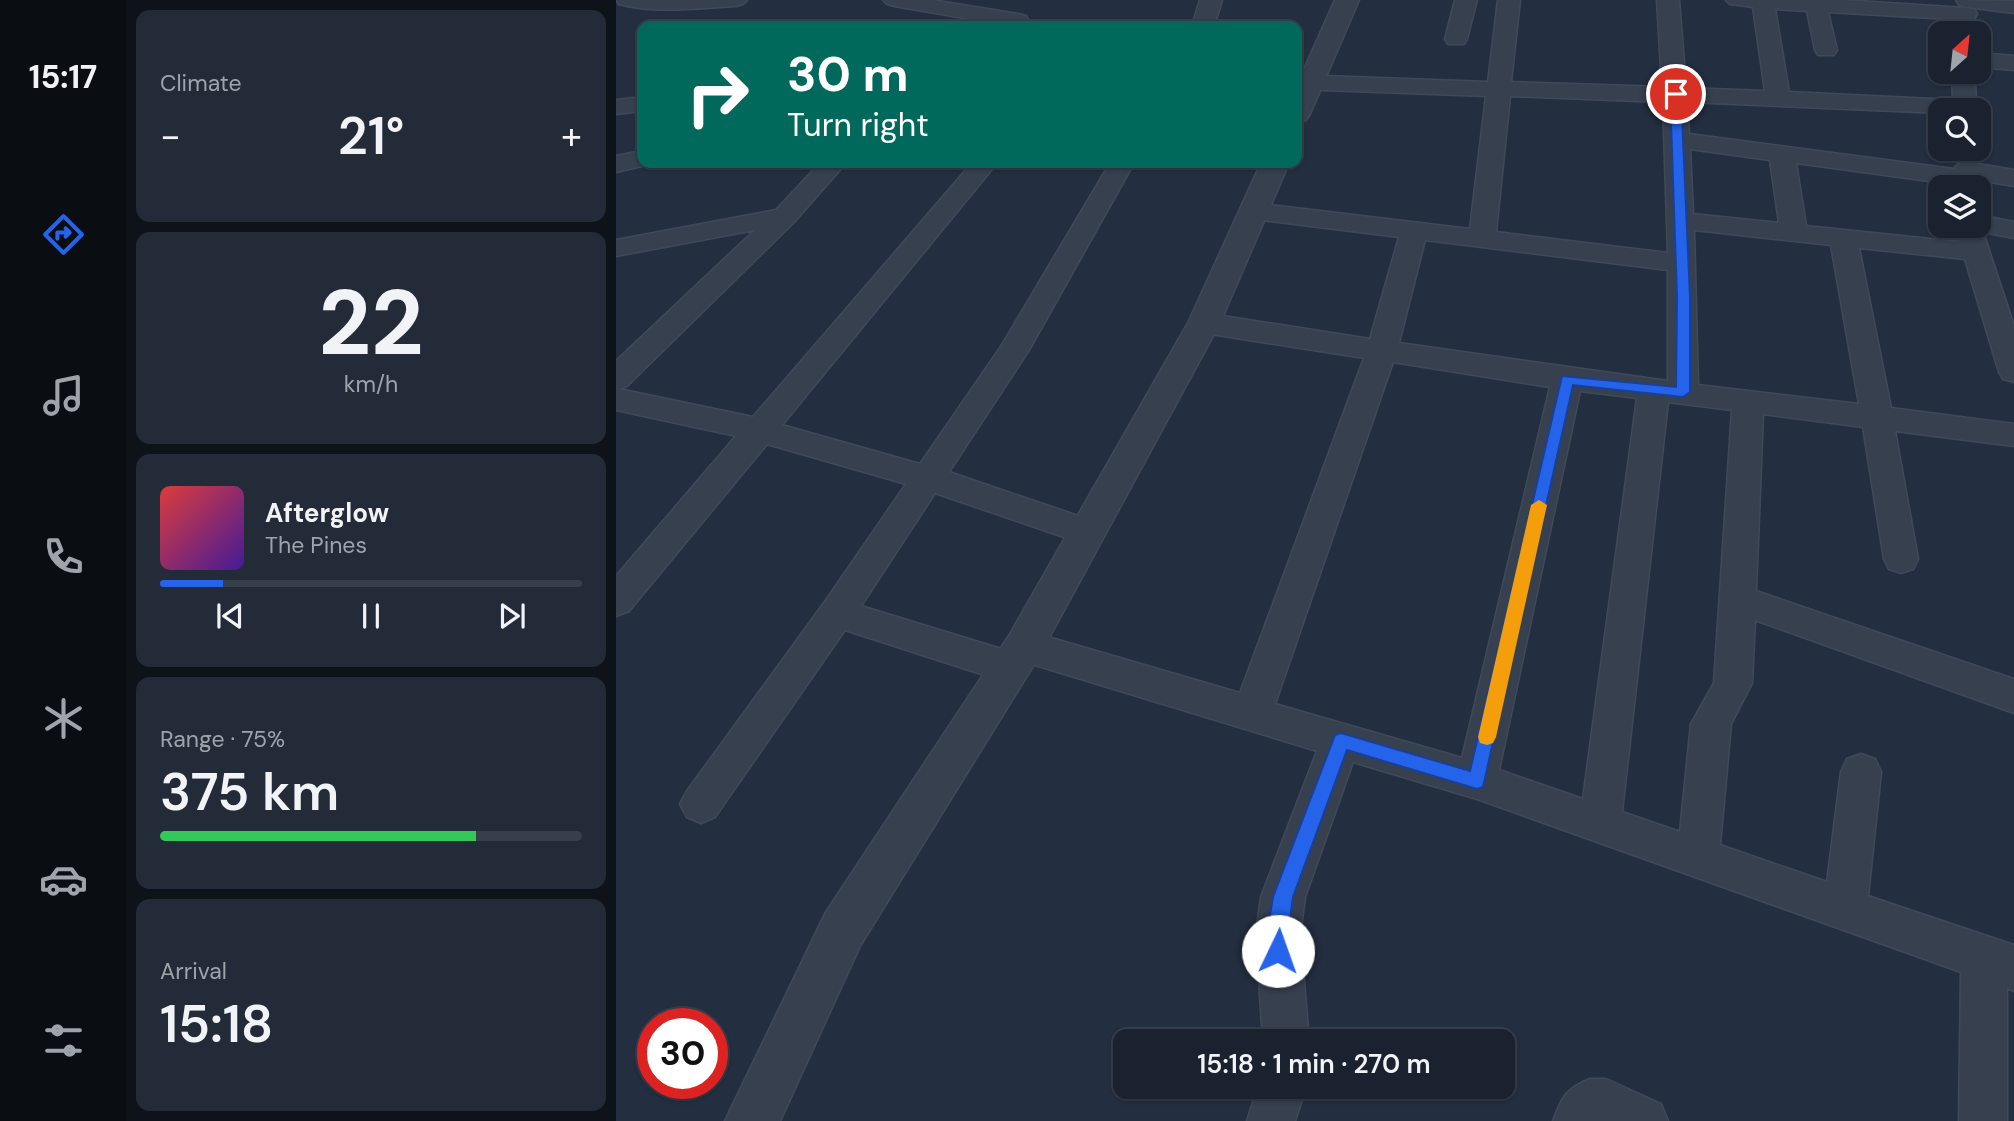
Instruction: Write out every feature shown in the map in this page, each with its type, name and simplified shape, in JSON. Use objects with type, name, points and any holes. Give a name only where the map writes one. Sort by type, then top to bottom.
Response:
[{"type":"street","points":[[629,0],[667,3],[734,0]]},
{"type":"street","points":[[894,0],[1001,21]]},
{"type":"street","points":[[1018,21],[1036,0]]},
{"type":"street","points":[[1205,21],[1211,0]]},
{"type":"street","points":[[1347,0],[1304,82],[1676,94],[1966,171],[2014,178]]},
{"type":"street","points":[[1455,39],[1466,0]]},
{"type":"street","points":[[1482,239],[1509,0]]},
{"type":"street","points":[[1600,823],[1668,391],[1682,263],[1676,94],[1668,0]]},
{"type":"street","points":[[1737,0],[1966,12],[2014,7]]},
{"type":"street","points":[[1763,2],[1795,127],[1794,233]]},
{"type":"street","points":[[1815,2],[1826,50]]},
{"type":"street","points":[[1992,61],[2014,64]]},
{"type":"street","points":[[616,107],[637,105]]},
{"type":"street","points":[[1678,140],[1928,113]]},
{"type":"street","points":[[616,164],[637,160]]},
{"type":"street","points":[[616,379],[785,216],[829,168]]},
{"type":"street","points":[[616,601],[981,168]]},
{"type":"street","points":[[701,804],[837,613],[1014,350],[1119,168]]},
{"type":"street","points":[[752,1121],[843,929],[1016,656],[1204,323],[1273,168]]},
{"type":"street","points":[[1254,211],[1682,263]]},
{"type":"street","points":[[616,248],[785,216]]},
{"type":"street","points":[[1681,221],[1843,238],[1972,239],[2006,325],[2014,372]]},
{"type":"street","points":[[1991,225],[2014,230]]},
{"type":"street","points":[[1252,713],[1382,350],[1414,230]]},
{"type":"street","points":[[1843,238],[1901,559]]},
{"type":"street","points":[[1204,323],[1567,379],[2014,435]]},
{"type":"street","points":[[1477,781],[1567,379]]},
{"type":"street","points":[[616,399],[759,430],[928,478],[1087,533]]},
{"type":"street","points":[[1698,858],[1711,724],[1733,683],[1748,400]]},
{"type":"street","points":[[1737,599],[2014,696]]},
{"type":"street","points":[[837,613],[1252,713],[1477,781],[1999,962],[1983,1121]]},
{"type":"street","points":[[1285,1029],[1278,934],[1283,897],[1341,741]]},
{"type":"street","points":[[1845,909],[1861,772]]},
{"type":"street","points":[[1271,1121],[1278,1099]]},
{"type":"street","points":[[1577,1121],[1580,1113],[1590,1103],[1606,1103],[1644,1121]]},
{"type":"slow traffic","points":[[1487,737],[1539,505]]},
{"type":"route","points":[[1278,951],[1283,897],[1341,741],[1477,781],[1567,379],[1683,392],[1684,297],[1676,94]]}]
